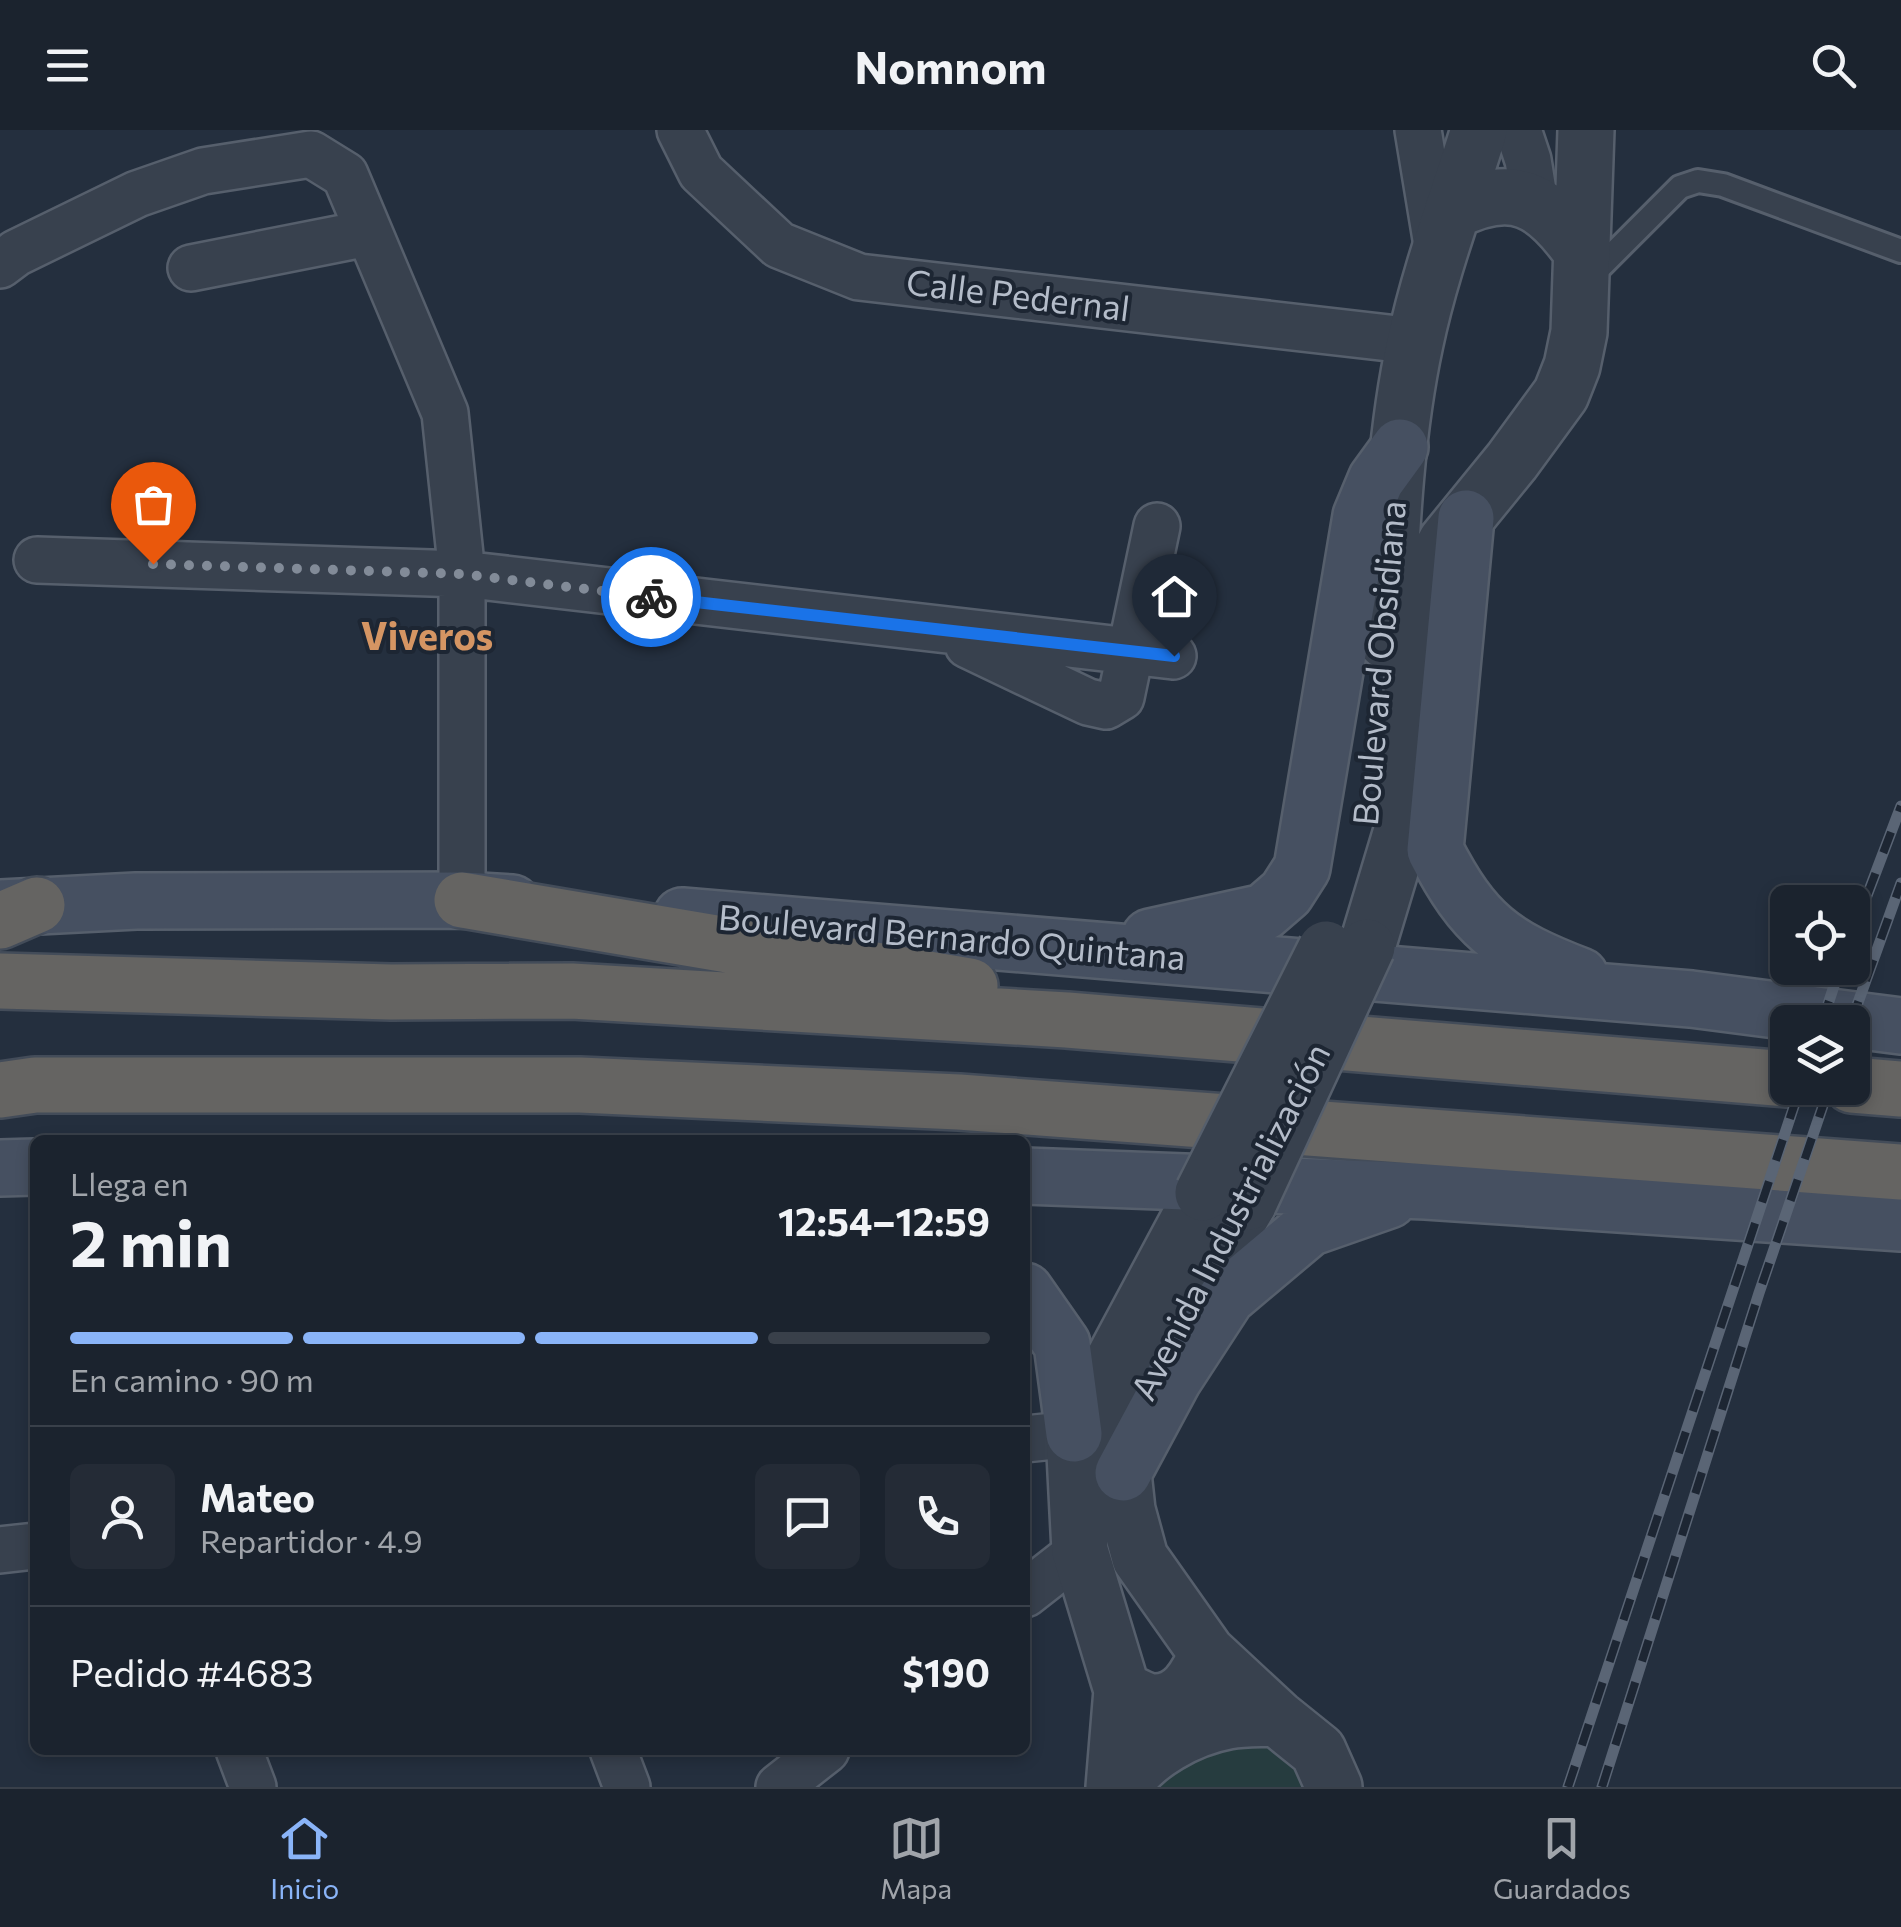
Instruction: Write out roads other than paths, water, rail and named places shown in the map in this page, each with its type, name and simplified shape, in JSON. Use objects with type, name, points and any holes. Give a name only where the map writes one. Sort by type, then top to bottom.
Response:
[{"type":"highway","points":[[462,900],[938,978],[1004,994],[1067,1020]]},
{"type":"highway","name":"Boulevard Bernardo Quintana","points":[[0,980],[391,992],[572,991],[1067,1020],[1770,1079]]},
{"type":"highway","points":[[0,1090],[35,1085],[600,1086],[959,1102],[1901,1172]]},
{"type":"highway","points":[[1870,1086],[1901,1089]]},
{"type":"main road","points":[[1093,949],[1264,912],[1286,893],[1302,868],[1361,516],[1376,480],[1400,447]]},
{"type":"main road","points":[[1466,518],[1436,850],[1457,893],[1492,932],[1534,958],[1580,976],[1691,999]]},
{"type":"main road","name":"Boulevard Bernardo Quintana","points":[[12,912],[136,901],[462,900],[1691,999],[1901,1026]]},
{"type":"main road","points":[[0,1168],[30,1167]]},
{"type":"main road","points":[[1030,1176],[1426,1191],[1901,1223]]},
{"type":"main road","points":[[1122,1473],[1227,1297],[1309,1228],[1367,1205],[1426,1191]]},
{"type":"main road","points":[[1030,1298],[1062,1344],[1050,1436]]},
{"type":"street","name":"Calle Pedernal","points":[[680,130],[701,172],[779,245],[859,277],[1415,342]]},
{"type":"street","name":"Boulevard Obsidiana","points":[[1347,948],[1350,891],[1370,817],[1382,709],[1400,447],[1415,342],[1440,215],[1418,130]]},
{"type":"street","points":[[1440,130],[1440,215]]},
{"type":"street","points":[[1440,215],[1479,130]]},
{"type":"street","points":[[1518,130],[1535,203]]},
{"type":"street","name":"Boulevard Obsidiana","points":[[1050,1436],[1226,1198],[1404,824],[1417,610],[1446,542],[1561,394],[1579,332],[1586,130]]},
{"type":"street","points":[[0,264],[137,194],[204,171],[311,154],[346,174],[444,412],[462,574],[462,900]]},
{"type":"street","points":[[1440,215],[1480,198],[1507,196],[1535,203],[1553,215],[1580,269]]},
{"type":"street","points":[[191,268],[368,233]]},
{"type":"street","points":[[38,560],[462,574],[1153,653],[1157,526]]},
{"type":"street","name":"Avenida Industrialización","points":[[1226,1198],[1135,1398],[1122,1473],[1127,1510],[1140,1558],[1208,1652],[1276,1718],[1318,1751],[1334,1787]]},
{"type":"street","points":[[1050,1436],[1122,1690],[1114,1787]]},
{"type":"street","points":[[0,1550],[30,1547]]},
{"type":"street","points":[[1030,1584],[1080,1551]]},
{"type":"street","points":[[1122,1690],[1152,1702],[1176,1696],[1197,1680],[1208,1652]]},
{"type":"street","points":[[1122,1787],[1132,1770],[1193,1732],[1228,1721],[1276,1718]]},
{"type":"street","points":[[241,1755],[252,1787]]},
{"type":"street","points":[[616,1755],[627,1787]]},
{"type":"street","points":[[779,1787],[820,1755]]},
{"type":"lane","points":[[1580,269],[1680,187],[1698,180],[1723,185],[1901,251]]},
{"type":"railway","points":[[1870,888],[1901,806]]},
{"type":"railway","points":[[1857,1005],[1901,883]]},
{"type":"railway","points":[[1828,1005],[1834,985]]},
{"type":"railway","points":[[1568,1787],[1794,1105]]},
{"type":"railway","points":[[1602,1787],[1759,1293],[1823,1105]]},
{"type":"district","name":"Viveros","points":[[427,637]]}]
